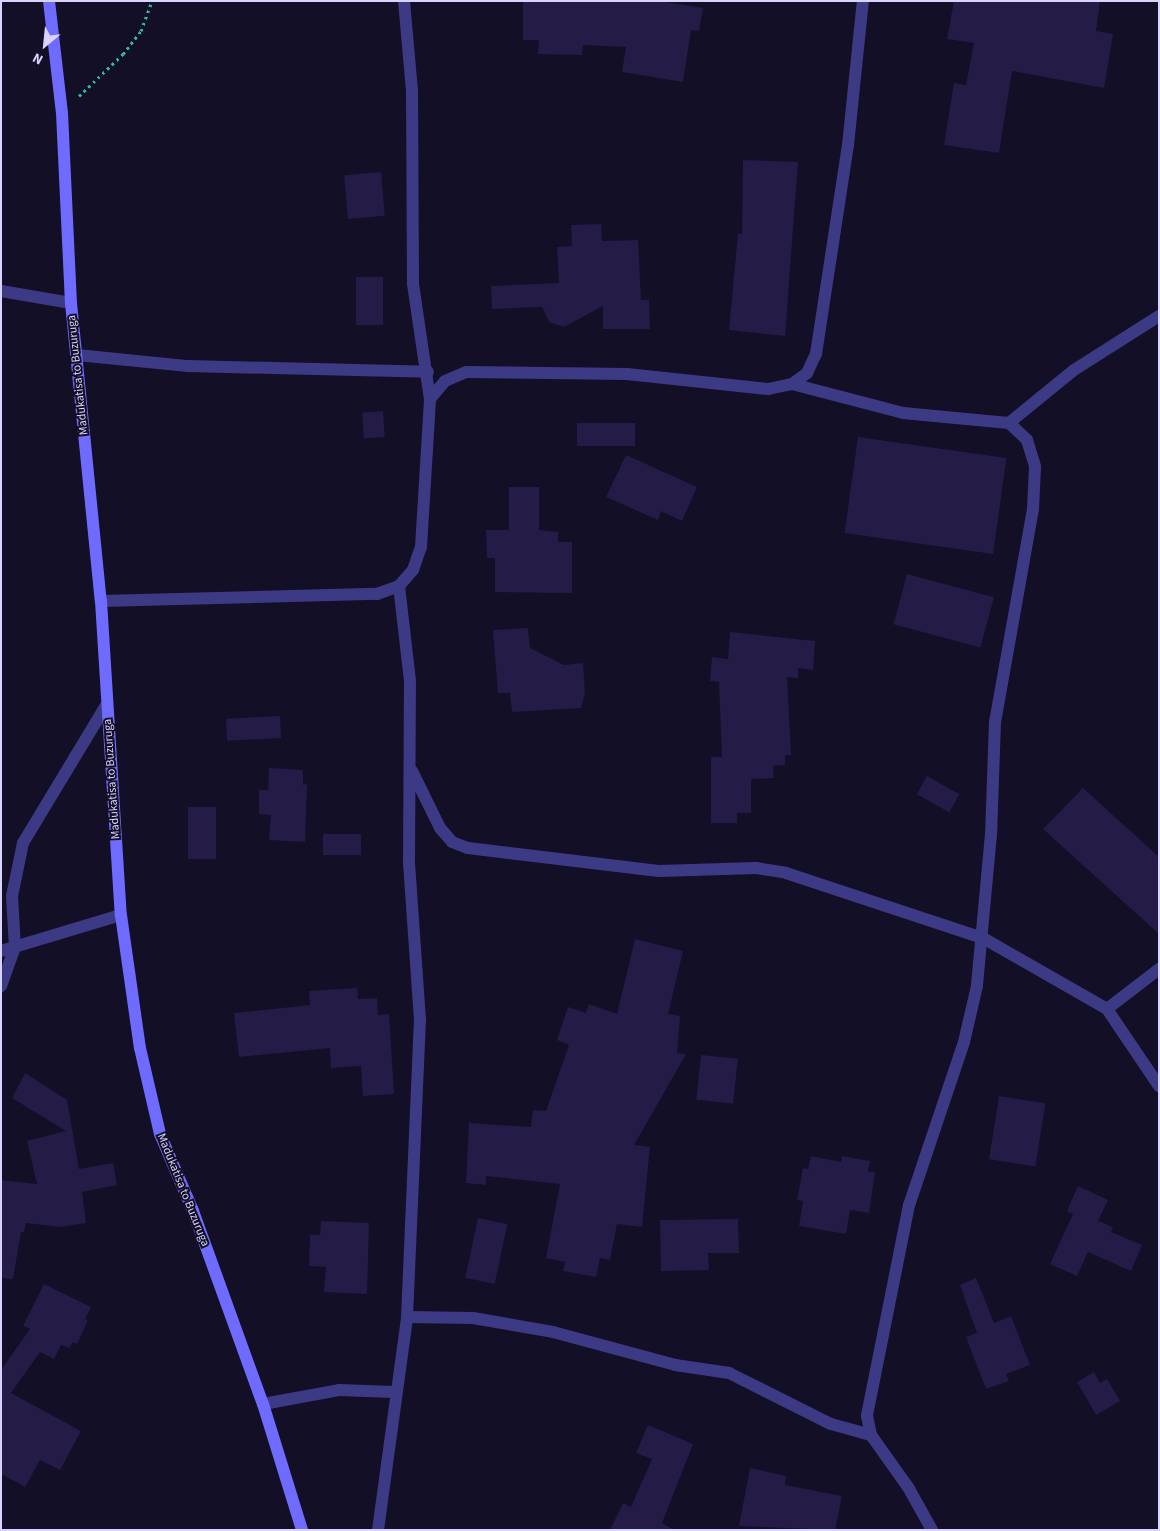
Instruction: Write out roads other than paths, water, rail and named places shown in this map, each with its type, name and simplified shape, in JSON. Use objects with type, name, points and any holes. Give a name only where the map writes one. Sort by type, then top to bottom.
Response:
[{"type":"main road","name":"Madukatisa to Buzuruga","points":[[49,1],[62,113],[71,303],[100,601],[121,915],[140,1048],[160,1134],[193,1212],[263,1404],[302,1530]]},
{"type":"street","points":[[100,601],[377,594],[399,586],[413,570],[421,547],[430,399],[428,372],[417,326],[414,284],[412,91],[404,1]]},
{"type":"street","points":[[430,399],[445,381],[466,372],[626,374],[768,389],[792,384],[807,373],[816,354],[848,145],[863,1]]},
{"type":"street","points":[[1,291],[71,303]]},
{"type":"street","points":[[1009,423],[1074,370],[1159,316]]},
{"type":"street","points":[[76,355],[188,366],[428,372]]},
{"type":"street","points":[[792,384],[903,413],[1009,423],[1027,440],[1034,467],[1033,509],[995,722],[982,938],[977,986],[964,1042],[909,1205],[867,1416],[871,1435],[908,1487],[932,1530]]},
{"type":"street","points":[[378,1530],[394,1392],[407,1317],[420,1020],[409,864],[410,681],[399,586]]},
{"type":"street","points":[[1,986],[15,947],[12,896],[23,843],[107,704]]},
{"type":"street","points":[[411,769],[440,828],[452,842],[468,848],[659,871],[756,868],[786,873],[982,938],[1107,1009],[1159,1086]]},
{"type":"street","points":[[1,951],[121,915]]},
{"type":"street","points":[[1107,1009],[1159,970]]},
{"type":"street","points":[[407,1317],[473,1318],[554,1332],[675,1365],[730,1373],[831,1424],[871,1435]]},
{"type":"street","points":[[263,1404],[339,1390],[394,1392]]}]
